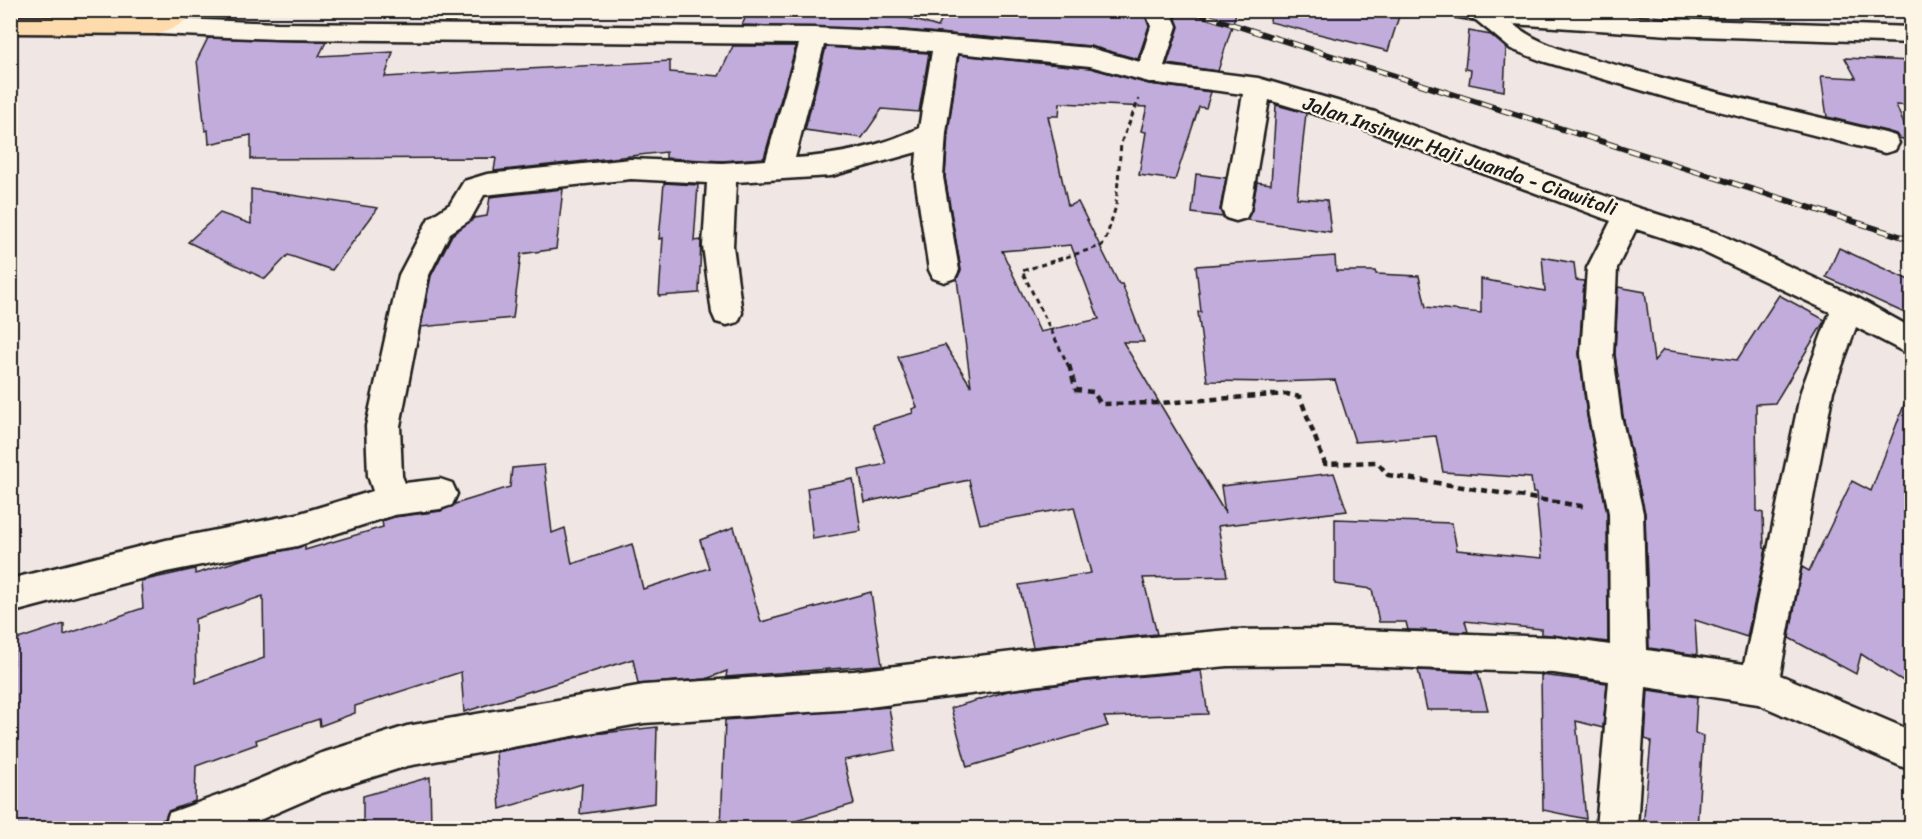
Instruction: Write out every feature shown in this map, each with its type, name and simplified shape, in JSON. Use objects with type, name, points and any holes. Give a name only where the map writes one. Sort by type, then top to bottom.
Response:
[{"type":"main road","points":[[10,26],[158,26],[182,10]]},
{"type":"street","points":[[1149,73],[1164,26],[1157,10]]},
{"type":"street","points":[[1473,13],[1669,27],[1879,22],[1911,35]]},
{"type":"street","points":[[1473,13],[1520,43],[1551,55],[1675,90],[1885,143]]},
{"type":"street","name":"Jalan Insinyur Haji Juanda - Ciawitali","points":[[158,26],[275,21],[814,36],[946,44],[1090,57],[1149,73],[1258,87],[1365,119],[1628,216],[1707,241],[1847,307],[1911,343]]},
{"type":"street","points":[[778,169],[814,36]]},
{"type":"street","points":[[944,270],[929,177],[932,133],[946,44]]},
{"type":"street","points":[[1236,210],[1258,87]]},
{"type":"street","points":[[394,501],[385,476],[383,426],[414,274],[439,226],[460,213],[474,188],[487,184],[631,168],[722,173],[831,166],[899,149],[932,133]]},
{"type":"street","points":[[722,173],[718,246],[727,314]]},
{"type":"street","points":[[1616,828],[1629,666],[1626,513],[1605,416],[1597,344],[1602,268],[1628,216]]},
{"type":"street","points":[[1759,685],[1817,391],[1847,307]]},
{"type":"street","points":[[10,596],[166,556],[297,530],[394,501],[440,494]]},
{"type":"street","points":[[184,828],[234,811],[319,774],[407,746],[644,704],[854,690],[1087,661],[1228,648],[1331,647],[1554,655],[1759,685],[1911,748]]},
{"type":"path","points":[[1149,73],[1121,143],[1116,206],[1105,242],[1101,246],[1022,271],[1070,368],[1076,390],[1093,392],[1101,404],[1160,403],[1287,394],[1300,397],[1325,464],[1377,462],[1388,476],[1626,513]]},
{"type":"building","points":[[749,10],[882,10],[938,27],[947,10],[1143,10],[1149,26],[1138,59],[1090,46],[904,30],[742,25]]},
{"type":"building","points":[[1173,10],[1237,10],[1218,71],[1167,64],[1179,27]]},
{"type":"building","points":[[1271,10],[1401,10],[1388,51],[1270,22]]},
{"type":"building","points":[[1469,31],[1491,35],[1506,48],[1504,91],[1469,84],[1471,70],[1465,69]]},
{"type":"building","points":[[208,38],[326,42],[319,56],[393,52],[385,77],[670,61],[670,72],[719,76],[733,46],[796,46],[764,158],[722,161],[666,158],[666,152],[494,171],[496,158],[251,159],[251,135],[209,144],[208,130],[205,131],[197,60]]},
{"type":"building","points":[[826,47],[929,53],[919,112],[882,109],[862,138],[805,130]]},
{"type":"building","points":[[959,55],[1090,68],[1149,84],[1211,92],[1206,108],[1199,107],[1175,180],[1139,175],[1146,132],[1141,131],[1147,107],[1060,103],[1059,116],[1048,116],[1068,206],[1078,202],[1119,284],[1122,284],[1144,342],[1123,342],[1225,513],[1221,486],[1334,473],[1347,511],[1218,526],[1227,576],[1143,578],[1157,634],[1033,647],[1019,585],[1091,573],[1074,507],[980,524],[969,480],[865,502],[859,470],[886,464],[873,425],[913,413],[912,409],[917,407],[898,357],[945,345],[971,386],[957,279],[961,270],[945,177],[948,133]],"holes":[[[1071,245],[1099,319],[1040,332],[1002,251]]]},
{"type":"building","points":[[1845,58],[1911,61],[1911,106],[1896,105],[1911,141],[1886,131],[1827,117],[1821,76],[1856,78]]},
{"type":"building","points":[[1276,105],[1306,113],[1297,198],[1327,200],[1331,232],[1247,220],[1252,210],[1257,182],[1271,184]]},
{"type":"building","points":[[1196,174],[1226,178],[1220,210],[1223,217],[1192,213]]},
{"type":"building","points":[[664,183],[698,185],[694,241],[701,240],[699,293],[659,296],[663,238],[659,239]]},
{"type":"building","points":[[251,189],[378,208],[332,270],[288,255],[265,279],[188,242],[220,213],[251,224]]},
{"type":"building","points":[[563,189],[556,249],[521,254],[513,318],[421,327],[431,276],[452,235],[474,218],[487,216],[490,197]]},
{"type":"building","points":[[1839,248],[1911,281],[1911,316],[1826,277]]},
{"type":"building","points":[[1335,256],[1336,271],[1375,271],[1376,274],[1419,276],[1426,307],[1481,313],[1481,279],[1545,291],[1542,257],[1574,263],[1576,280],[1584,281],[1579,354],[1587,416],[1607,513],[1608,642],[1541,634],[1541,629],[1465,621],[1468,632],[1408,630],[1406,622],[1379,622],[1372,589],[1335,584],[1335,519],[1452,523],[1457,550],[1542,558],[1536,493],[1533,493],[1531,478],[1443,472],[1436,436],[1355,442],[1335,380],[1207,381],[1198,312],[1201,312],[1196,266]]},
{"type":"building","points":[[1618,287],[1645,292],[1654,361],[1663,350],[1737,360],[1779,295],[1825,320],[1775,403],[1756,404],[1757,511],[1763,513],[1764,548],[1766,549],[1747,637],[1695,620],[1697,655],[1649,648],[1645,513],[1623,416],[1615,354]]},
{"type":"building","points":[[1909,392],[1911,393],[1911,686],[1861,654],[1856,674],[1789,638],[1802,567],[1809,571],[1852,481],[1871,491]]},
{"type":"building","points":[[544,465],[552,533],[565,528],[572,564],[632,544],[643,589],[709,568],[700,540],[734,527],[761,622],[871,592],[882,665],[726,677],[727,671],[706,679],[638,684],[633,659],[464,712],[461,672],[355,706],[355,713],[320,726],[319,719],[256,740],[257,744],[196,766],[195,801],[168,811],[165,819],[136,828],[10,828],[10,697],[15,640],[64,624],[64,635],[143,608],[141,581],[195,569],[195,574],[244,559],[305,546],[305,550],[383,527],[382,521],[394,517],[441,511],[455,504],[510,487],[512,468]],"holes":[[[263,596],[264,658],[196,683],[195,619]]]},
{"type":"building","points":[[853,479],[861,531],[813,539],[807,488]]},
{"type":"building","points":[[1418,670],[1478,673],[1488,710],[1427,710]]},
{"type":"building","points":[[1201,671],[1208,714],[1104,717],[1108,726],[967,767],[951,708],[1008,691],[1087,681]]},
{"type":"building","points":[[1541,675],[1607,683],[1603,728],[1576,721],[1586,819],[1543,810]]},
{"type":"building","points":[[1648,690],[1697,697],[1695,733],[1703,736],[1697,828],[1643,828],[1651,741],[1645,739]]},
{"type":"building","points":[[889,707],[896,750],[844,760],[854,804],[772,828],[721,828],[725,720]]},
{"type":"building","points":[[657,727],[655,803],[580,814],[582,784],[500,809],[496,752],[594,734]]},
{"type":"building","points":[[430,777],[431,828],[363,828],[363,796]]},
{"type":"railway","points":[[1187,10],[1912,240]]}]
